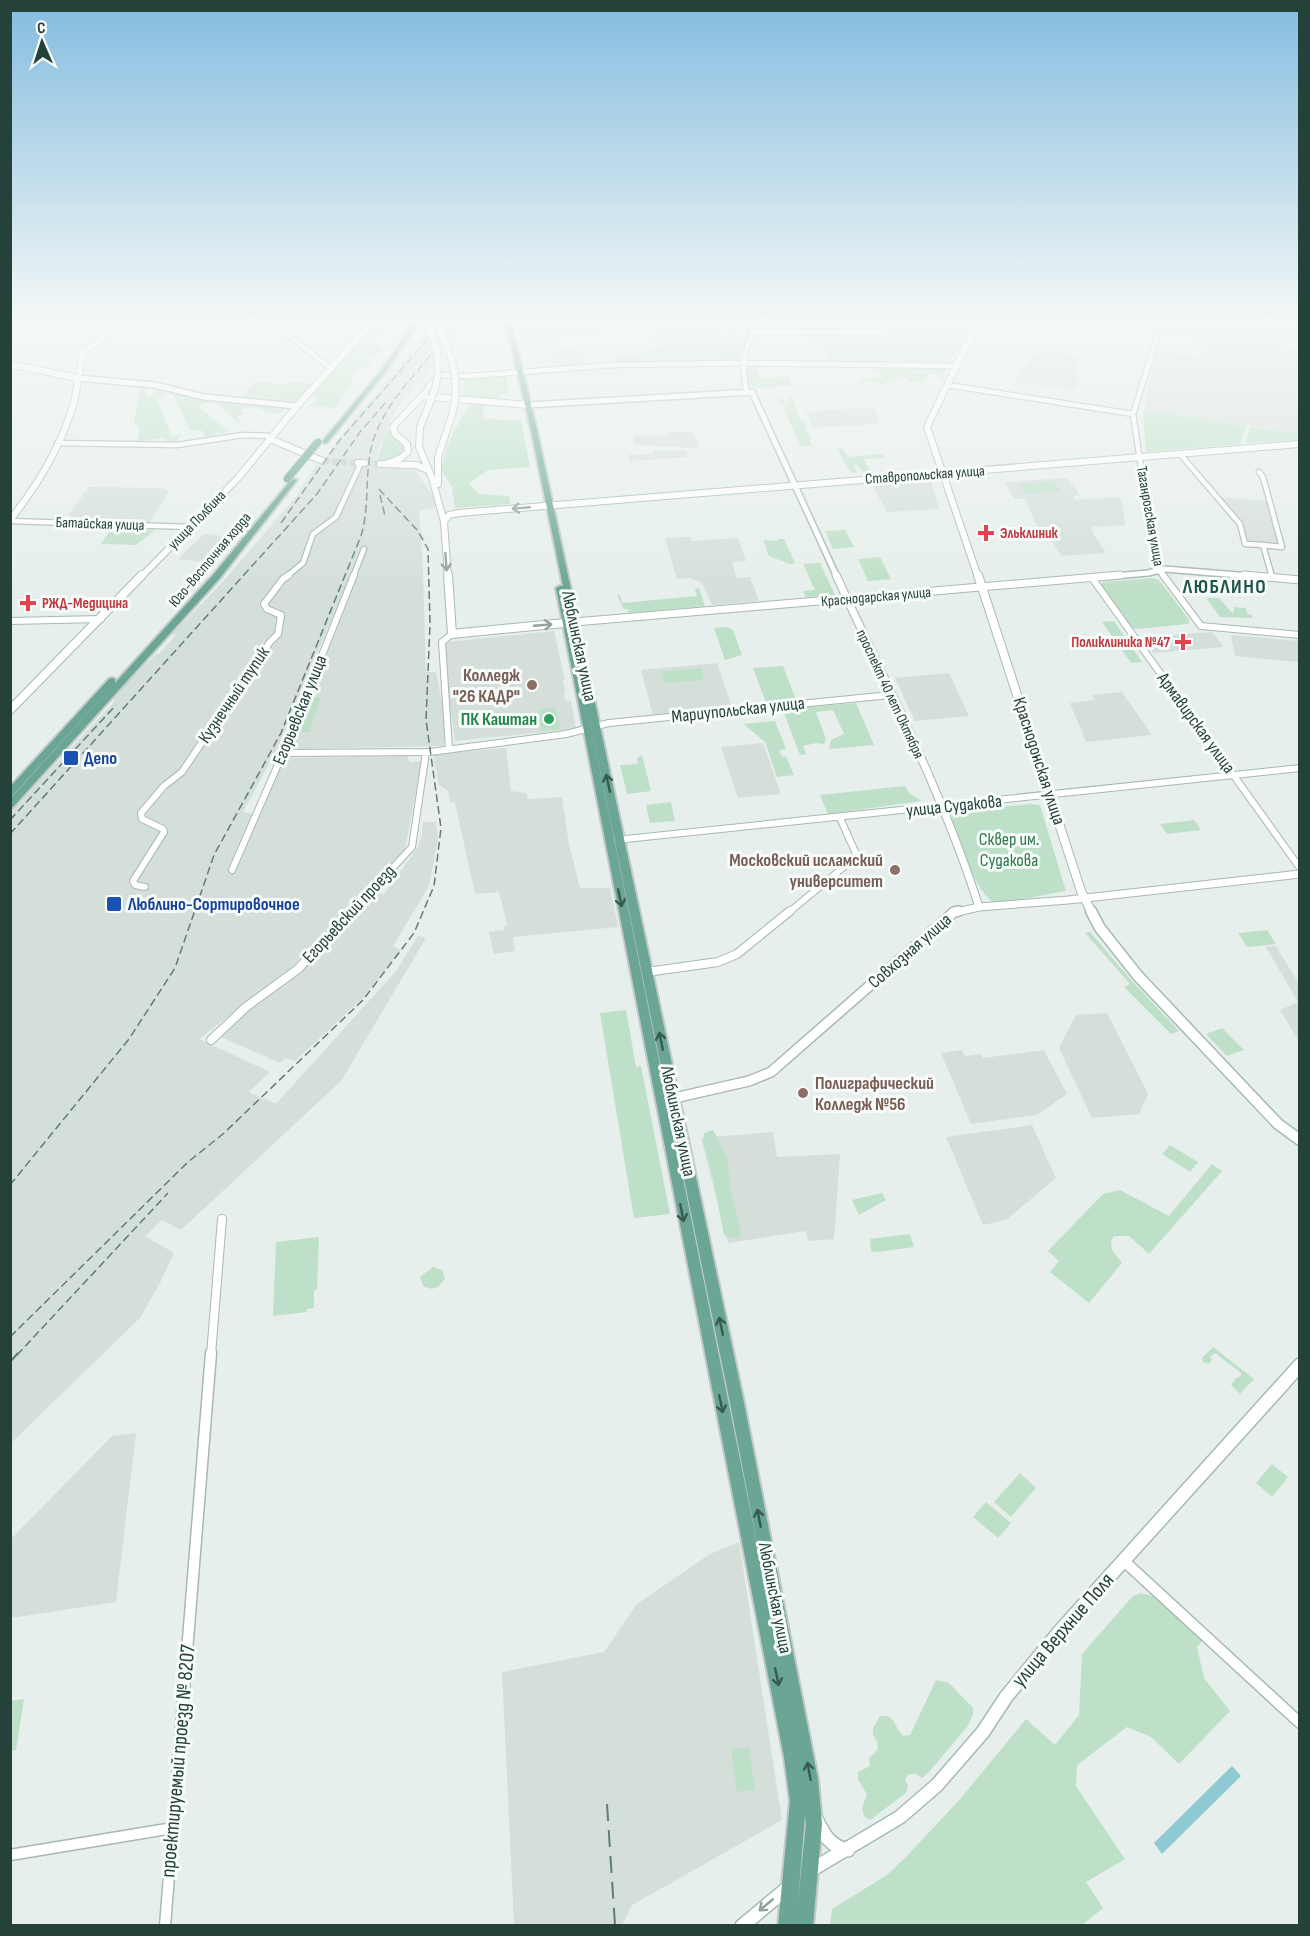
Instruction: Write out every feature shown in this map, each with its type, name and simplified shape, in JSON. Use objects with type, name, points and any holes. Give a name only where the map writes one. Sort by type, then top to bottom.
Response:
[{"type":"main road","points":[[10,521],[24,503],[57,443],[71,411]]},
{"type":"main road","name":"улица Полбина","points":[[10,710],[238,478],[293,411]]},
{"type":"main road","name":"Юго-Восточная хорда","points":[[10,793],[207,577],[290,480],[345,411]]},
{"type":"main road","name":"Юго-Восточная хорда","points":[[321,442],[348,411]]},
{"type":"main road","points":[[403,461],[408,448],[395,434],[393,427],[409,411]]},
{"type":"main road","points":[[426,411],[418,436],[419,447],[434,483],[444,522],[452,634]]},
{"type":"main road","points":[[453,411],[438,458],[437,475],[444,508],[447,511],[459,513]]},
{"type":"main road","name":"Люблинская улица","points":[[526,411],[667,1100],[792,1757],[798,1801],[787,1926]]},
{"type":"main road","name":"Краснодонская улица","points":[[934,411],[927,425],[1084,898],[1100,928],[1138,976],[1278,1124],[1299,1140]]},
{"type":"main road","points":[[271,437],[320,461]]},
{"type":"main road","name":"Ставропольская улица","points":[[459,513],[1299,444]]},
{"type":"main road","points":[[383,464],[403,461],[420,465],[428,470]]},
{"type":"main road","name":"Юго-Восточная хорда","points":[[10,805],[216,577],[290,480]]},
{"type":"main road","points":[[444,522],[446,517],[459,513]]},
{"type":"main road","name":"Краснодарская улица","points":[[452,634],[571,623]]},
{"type":"main road","name":"Люблинская улица","points":[[614,841],[646,972],[667,1100],[736,1398],[800,1726],[813,1808],[804,1926]]},
{"type":"main road","name":"улица Верхние Поля","points":[[742,1926],[810,1871],[900,1817],[937,1785],[983,1732],[1006,1697],[1060,1631],[1299,1365]]},
{"type":"main road","points":[[813,1808],[823,1834],[840,1850],[848,1850]]},
{"type":"street","name":"проспект 40 лет Октября","points":[[761,411],[942,807],[968,872],[979,907]]},
{"type":"street","points":[[1116,411],[1133,414]]},
{"type":"street","name":"Таганрогская улица","points":[[1133,414],[1158,570],[1200,626],[1299,635]]},
{"type":"street","points":[[57,443],[177,445],[243,435],[271,437]]},
{"type":"street","points":[[1180,454],[1240,524],[1245,544],[1282,547],[1264,480],[1259,472]]},
{"type":"street","name":"Кузнечный тупик","points":[[145,887],[135,885],[133,880],[164,832],[163,829],[142,819],[141,813],[164,786],[182,772],[231,699],[255,670],[269,643],[278,634],[281,615],[267,609],[264,604],[283,579],[296,571],[303,563],[313,534],[336,517],[361,463]]},
{"type":"street","name":"Батайская улица","points":[[10,521],[190,527]]},
{"type":"street","points":[[1263,545],[1272,578]]},
{"type":"street","name":"Егорьевская улица","points":[[232,870],[283,753],[364,549]]},
{"type":"street","name":"Краснодарская улица","points":[[571,623],[1174,569],[1299,580]]},
{"type":"street","name":"Армавирская улица","points":[[1092,578],[1299,868]]},
{"type":"street","points":[[10,621],[100,619]]},
{"type":"street","points":[[449,749],[442,642],[452,634]]},
{"type":"street","name":"Мариупольская улица","points":[[592,728],[890,695]]},
{"type":"street","points":[[283,753],[426,752],[592,728]]},
{"type":"street","name":"Егорьевский проезд","points":[[210,1040],[246,1006],[298,969],[412,847],[426,752]]},
{"type":"street","name":"улица Судакова","points":[[614,841],[1299,768]]},
{"type":"street","points":[[646,972],[718,962],[737,954],[857,856],[840,818]]},
{"type":"street","name":"Совхозная улица","points":[[667,1100],[749,1081],[771,1072],[954,912],[979,907],[1084,898],[1299,874]]},
{"type":"street","name":"проектируемый проезд № 8207","points":[[165,1926],[222,1219]]},
{"type":"street","points":[[1124,1561],[1299,1724]]},
{"type":"street","points":[[10,1854],[173,1828]]},
{"type":"shaded area","points":[[395,411],[379,448],[377,467],[415,469],[433,497],[435,508],[419,511],[426,672],[436,672],[444,713],[444,746],[289,749],[358,576],[367,548],[362,547],[284,736],[243,812],[259,815],[284,758],[407,756],[410,762],[420,761],[420,771],[405,849],[293,966],[199,1039],[270,1072],[249,1092],[276,1104],[396,971],[418,936],[426,938],[341,1081],[181,1230],[162,1220],[145,1236],[174,1253],[140,1318],[11,1443],[10,813],[115,701],[113,700],[126,684],[176,635],[172,634],[219,586],[295,498],[317,464],[320,465],[358,413]]},
{"type":"shaded area","points":[[875,411],[880,421],[875,424],[813,428],[805,412]]},
{"type":"shaded area","points":[[1153,411],[1299,411],[1299,433]]},
{"type":"shaded area","points":[[669,432],[694,432],[699,448],[635,445],[633,436],[669,435]]},
{"type":"shaded area","points":[[653,450],[686,450],[688,457],[630,461],[628,455],[653,454]]},
{"type":"shaded area","points":[[1068,479],[1080,495],[1073,496],[1075,500],[1118,497],[1122,501],[1125,525],[1092,527],[1092,532],[1106,553],[1061,556],[1048,534],[1037,526],[1025,499],[1014,499],[1005,482]]},
{"type":"shaded area","points":[[931,481],[939,509],[887,512],[872,485]]},
{"type":"shaded area","points":[[89,487],[161,488],[169,491],[149,524],[84,522],[68,515]]},
{"type":"shaded area","points":[[1220,497],[1266,501],[1273,524],[1269,524],[1273,525],[1278,543],[1246,542],[1242,522]]},
{"type":"shaded area","points":[[204,534],[235,537],[212,563],[178,559]]},
{"type":"shaded area","points":[[690,537],[691,541],[738,538],[746,561],[732,562],[737,578],[750,577],[759,601],[712,605],[702,583],[690,578],[677,579],[665,538]]},
{"type":"shaded area","points":[[554,631],[565,680],[562,680],[566,691],[564,691],[565,700],[571,701],[576,729],[455,741],[446,678],[446,642]]},
{"type":"shaded area","name":"Поликлиника №47","points":[[1212,632],[1224,647],[1153,653],[1142,637]]},
{"type":"shaded area","points":[[1231,635],[1299,641],[1299,662],[1235,656]]},
{"type":"shaded area","points":[[717,663],[732,707],[653,715],[641,670]]},
{"type":"shaded area","points":[[949,673],[969,716],[915,721],[895,678]]},
{"type":"shaded area","points":[[1122,692],[1152,735],[1086,742],[1070,703],[1095,700],[1092,695]]},
{"type":"shaded area","points":[[763,743],[781,794],[738,798],[721,747]]},
{"type":"shaded area","points":[[506,748],[511,791],[526,793],[528,799],[562,797],[569,844],[580,888],[610,888],[618,927],[513,937],[515,951],[494,954],[489,932],[504,930],[504,926],[507,925],[499,892],[475,894],[455,803],[450,802],[448,791],[439,785],[433,754]]},
{"type":"shaded area","points":[[423,822],[436,822],[438,839],[429,886],[393,946],[401,950],[363,998],[295,1061],[286,1058],[280,1063],[219,1036],[273,990],[303,969],[377,893],[384,894],[418,847]]},
{"type":"shaded area","points":[[1276,946],[1299,984],[1299,1042],[1280,1010],[1298,1002],[1266,947]]},
{"type":"shaded area","points":[[1107,1013],[1148,1094],[1139,1114],[1092,1118],[1059,1048],[1076,1015]]},
{"type":"shaded area","points":[[962,1050],[965,1056],[981,1054],[983,1058],[1044,1050],[1067,1094],[1037,1115],[971,1124],[941,1053]]},
{"type":"shaded area","points":[[1032,1125],[1056,1178],[1006,1220],[983,1225],[946,1137]]},
{"type":"shaded area","points":[[773,1132],[777,1157],[840,1154],[834,1239],[809,1241],[805,1231],[728,1243],[701,1138]]},
{"type":"shaded area","points":[[136,1433],[116,1602],[11,1618],[11,1539],[112,1436]]},
{"type":"shaded area","points":[[739,1542],[782,1820],[632,1905],[622,1925],[514,1925],[502,1672],[604,1652],[637,1604],[710,1554]]},
{"type":"green space","points":[[136,411],[162,411],[171,435],[168,437],[182,435],[178,438],[178,444],[164,444],[166,440],[164,438],[137,442],[140,429],[134,423]]},
{"type":"green space","points":[[181,411],[204,411],[229,432],[218,434],[214,429],[216,435],[205,437],[203,431],[190,430]]},
{"type":"green space","points":[[226,411],[245,413],[236,417],[241,420],[238,422]]},
{"type":"green space","points":[[467,411],[483,411],[484,419],[521,420],[530,467],[488,470],[469,483],[479,494],[509,496],[510,504],[455,508],[452,487],[441,469],[453,434]]},
{"type":"green space","points":[[785,411],[797,411],[800,420],[804,420],[807,427],[804,427],[812,439],[809,439],[812,446],[801,446]]},
{"type":"green space","points":[[1143,411],[1246,426],[1240,444],[1146,452]]},
{"type":"green space","points":[[1250,427],[1299,433],[1299,440],[1246,443]]},
{"type":"green space","points":[[390,430],[404,444],[404,452],[387,462],[377,463],[386,431]]},
{"type":"green space","points":[[842,448],[848,457],[882,454],[885,458],[864,459],[870,471],[862,472],[858,465],[853,465],[857,472],[851,473],[837,449]]},
{"type":"green space","points":[[1054,481],[1062,492],[1025,494],[1018,484]]},
{"type":"green space","points":[[111,529],[155,530],[136,545],[101,544]]},
{"type":"green space","points":[[845,530],[854,547],[833,549],[825,531]]},
{"type":"green space","points":[[778,539],[784,539],[795,563],[790,564],[769,556],[763,540],[778,541]]},
{"type":"green space","points":[[880,557],[891,579],[868,581],[858,559]]},
{"type":"green space","points":[[820,563],[835,595],[806,597],[803,591],[815,590],[803,564]]},
{"type":"green space","points":[[1152,578],[1159,580],[1190,621],[1188,624],[1136,629],[1131,627],[1101,585],[1103,582]]},
{"type":"green space","points":[[699,588],[705,606],[628,613],[631,609],[624,609],[617,595],[620,595],[622,603],[697,596],[695,589]]},
{"type":"green space","points":[[1206,598],[1219,598],[1234,613],[1234,607],[1246,608],[1247,614],[1252,615],[1252,618],[1220,617]]},
{"type":"green space","points":[[1114,621],[1142,662],[1131,663],[1102,622]]},
{"type":"green space","points":[[728,627],[733,630],[742,655],[725,660],[714,628]]},
{"type":"green space","points":[[783,666],[796,700],[766,703],[753,668]]},
{"type":"green space","points":[[701,668],[704,680],[665,683],[662,671]]},
{"type":"green space","points":[[308,697],[321,697],[311,732],[295,732]]},
{"type":"green space","points":[[856,703],[874,745],[829,749],[831,740],[844,734],[833,710],[816,712],[826,739],[824,744],[803,746],[806,754],[800,755],[784,713],[741,717],[740,713]]},
{"type":"green space","name":"ПК Каштан","points":[[556,708],[560,728],[541,730],[538,710]]},
{"type":"green space","points":[[775,721],[786,749],[779,750],[782,757],[786,756],[794,775],[777,777],[765,742],[744,724]]},
{"type":"green space","points":[[642,755],[651,791],[627,794],[620,765],[638,764],[637,758]]},
{"type":"green space","points":[[905,786],[910,794],[922,801],[828,814],[820,795]]},
{"type":"green space","points":[[671,802],[675,821],[650,823],[646,805]]},
{"type":"green space","name":"Сквер им. Судакова","points":[[1040,805],[1066,891],[995,904],[987,897],[973,875],[961,848],[951,812]]},
{"type":"green space","points":[[1194,820],[1201,830],[1167,834],[1160,824]]},
{"type":"green space","points":[[1267,930],[1276,944],[1247,947],[1238,933]]},
{"type":"green space","points":[[1090,932],[1179,1031],[1171,1034],[1124,987],[1130,984],[1085,933]]},
{"type":"green space","points":[[626,1010],[636,1067],[641,1066],[670,1214],[634,1218],[600,1013]]},
{"type":"green space","points":[[1222,1028],[1244,1050],[1227,1056],[1206,1034]]},
{"type":"green space","points":[[713,1130],[727,1158],[731,1191],[742,1235],[734,1239],[724,1235],[711,1168],[703,1142],[704,1133]]},
{"type":"green space","points":[[1170,1145],[1198,1162],[1190,1172],[1162,1154]]},
{"type":"green space","points":[[1212,1164],[1222,1171],[1149,1254],[1129,1236],[1114,1236],[1111,1241],[1112,1250],[1122,1263],[1089,1303],[1050,1272],[1059,1261],[1048,1251],[1103,1194],[1120,1190],[1169,1216]]},
{"type":"green space","points":[[882,1193],[886,1200],[859,1215],[852,1200]]},
{"type":"green space","points":[[910,1234],[914,1247],[871,1251],[870,1239]]},
{"type":"green space","points":[[319,1237],[314,1308],[307,1309],[307,1312],[273,1316],[276,1242]]},
{"type":"green space","points":[[433,1267],[442,1270],[445,1279],[439,1286],[432,1289],[423,1286],[420,1277]]},
{"type":"green space","points":[[1213,1347],[1254,1379],[1240,1394],[1231,1385],[1236,1378],[1241,1376],[1241,1373],[1215,1353],[1210,1357],[1212,1360],[1209,1364],[1203,1362],[1202,1358]]},
{"type":"green space","points":[[1272,1464],[1288,1477],[1272,1497],[1256,1483]]},
{"type":"green space","points":[[1020,1473],[1036,1488],[1011,1517],[994,1502]]},
{"type":"green space","points":[[986,1502],[1011,1523],[998,1538],[973,1517]]},
{"type":"green space","points":[[1141,1593],[1162,1599],[1204,1639],[1197,1647],[1204,1678],[1230,1711],[1179,1764],[1151,1737],[1127,1727],[1077,1765],[1076,1786],[1125,1859],[1086,1882],[1103,1908],[1082,1925],[830,1926],[832,1909],[887,1875],[906,1857],[961,1798],[1026,1719],[1055,1745],[1079,1715],[1082,1654],[1133,1596]]},
{"type":"green space","points":[[936,1680],[949,1683],[973,1708],[973,1715],[967,1727],[928,1773],[922,1778],[916,1774],[909,1774],[905,1779],[908,1786],[906,1793],[870,1820],[864,1816],[862,1808],[867,1794],[858,1780],[858,1772],[870,1766],[869,1758],[878,1749],[873,1728],[880,1716],[885,1716],[892,1719],[904,1736],[910,1735]]},
{"type":"green space","points":[[24,1699],[16,1750],[11,1751],[11,1701]]},
{"type":"green space","points":[[749,1747],[755,1790],[737,1792],[731,1749]]},
{"type":"water","points":[[1232,1766],[1241,1776],[1162,1854],[1154,1843]]},
{"type":"tunnel","points":[[323,461],[358,463]]},
{"type":"tunnel","points":[[365,463],[380,464]]},
{"type":"railway","points":[[281,523],[339,441],[365,411]]},
{"type":"railway","points":[[10,834],[317,494],[360,432],[378,411]]},
{"type":"railway","points":[[10,1185],[129,1039],[175,968],[214,855],[281,733],[361,536],[366,511],[371,447],[387,411]]},
{"type":"railway","points":[[10,1337],[188,1162],[223,1134],[363,1000],[414,933],[434,886],[441,828],[426,720],[430,624],[428,549],[418,531],[377,487]]},
{"type":"railway","points":[[380,495],[385,516]]},
{"type":"railway","points":[[10,820],[116,705]]},
{"type":"railway","points":[[17,1355],[168,1193]]},
{"type":"railway","points":[[10,1362],[18,1353]]},
{"type":"railway","points":[[607,1804],[615,1925]]},
{"type":"place","name":"Эльклиник","points":[[986,533]]},
{"type":"place","name":"РЖД-Медицина","points":[[28,603]]},
{"type":"place","name":"Поликлиника №47","points":[[1183,642]]},
{"type":"place","name":"Колледж \"26 КАДР\"","points":[[532,685]]},
{"type":"place","name":"ПК Каштан","points":[[549,719]]},
{"type":"place","name":"Депо","points":[[71,758]]},
{"type":"place","name":"Московский исламский университет","points":[[895,870]]},
{"type":"place","name":"Люблино-Сортировочное","points":[[114,904]]},
{"type":"place","name":"Полиграфический Колледж №56","points":[[803,1093]]},
{"type":"district","name":"ЛЮБЛИНО","points":[[1225,587]]}]
